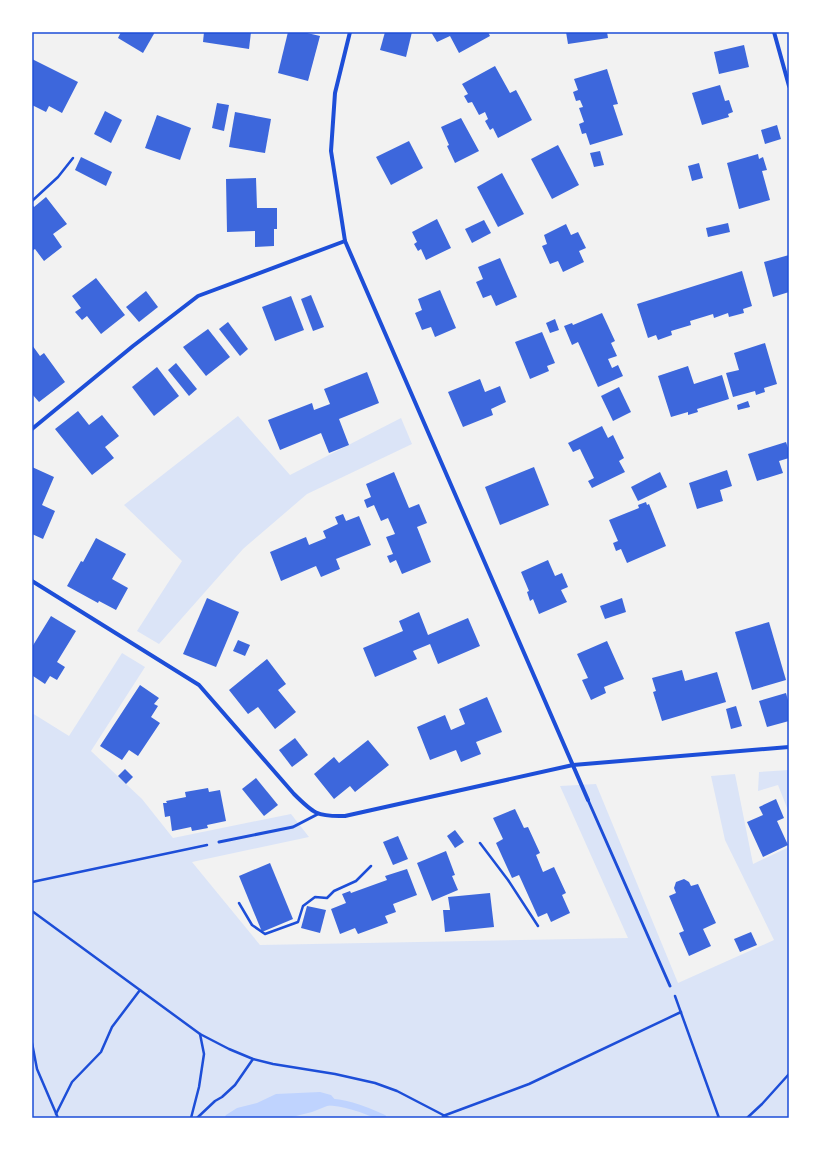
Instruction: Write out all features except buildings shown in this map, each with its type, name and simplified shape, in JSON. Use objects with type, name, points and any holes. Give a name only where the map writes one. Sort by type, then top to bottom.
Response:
[{"type":"street","points":[[350,32],[335,93],[331,151],[345,241],[588,800]]},
{"type":"street","points":[[774,32],[789,86]]},
{"type":"street","points":[[32,429],[133,346],[198,296],[345,241]]},
{"type":"street","points":[[32,581],[199,685],[294,794],[306,806],[318,814],[330,817],[345,816],[573,765],[789,747]]},
{"type":"lane","points":[[588,800],[670,986]]},
{"type":"lane","points":[[219,842],[293,827],[318,814]]},
{"type":"path","points":[[32,201],[58,178],[73,158]]},
{"type":"path","points":[[32,882],[219,842]]},
{"type":"path","points":[[480,843],[508,880],[538,926]]},
{"type":"path","points":[[239,903],[252,925],[265,934],[298,922],[303,906],[315,897],[327,898],[334,891],[356,880],[372,866]]},
{"type":"path","points":[[32,910],[200,1034],[229,1049],[254,1059],[272,1064],[335,1074],[375,1083],[397,1091],[442,1116],[449,1118]]},
{"type":"path","points":[[670,986],[681,1012],[719,1118]]},
{"type":"path","points":[[56,1114],[72,1082],[101,1052],[112,1026],[140,990]]},
{"type":"path","points":[[442,1116],[529,1084],[681,1012]]},
{"type":"path","points":[[191,1118],[199,1087],[204,1054],[200,1034]]},
{"type":"path","points":[[32,1043],[37,1069],[58,1118]]},
{"type":"path","points":[[197,1118],[235,1085],[254,1059]]},
{"type":"path","points":[[747,1118],[789,1074]]},
{"type":"shaded area","points":[[238,416],[290,475],[401,418],[412,444],[307,494],[243,549],[159,644],[137,631],[182,561],[124,505]]},
{"type":"shaded area","points":[[122,653],[145,667],[91,751],[142,799],[173,838],[291,814],[309,837],[192,862],[260,945],[628,938],[560,786],[596,784],[678,983],[774,940],[725,840],[711,776],[735,774],[753,864],[789,847],[789,1118],[32,1118],[32,713],[69,736]]},
{"type":"shaded area","points":[[789,770],[789,813],[778,785],[758,791],[759,772]]},
{"type":"water","points":[[320,1092],[331,1095],[337,1102],[312,1112],[288,1118],[224,1118],[237,1108],[257,1103],[276,1094]]},
{"type":"waterway","points":[[327,1102],[349,1105],[363,1109],[383,1118]]}]
